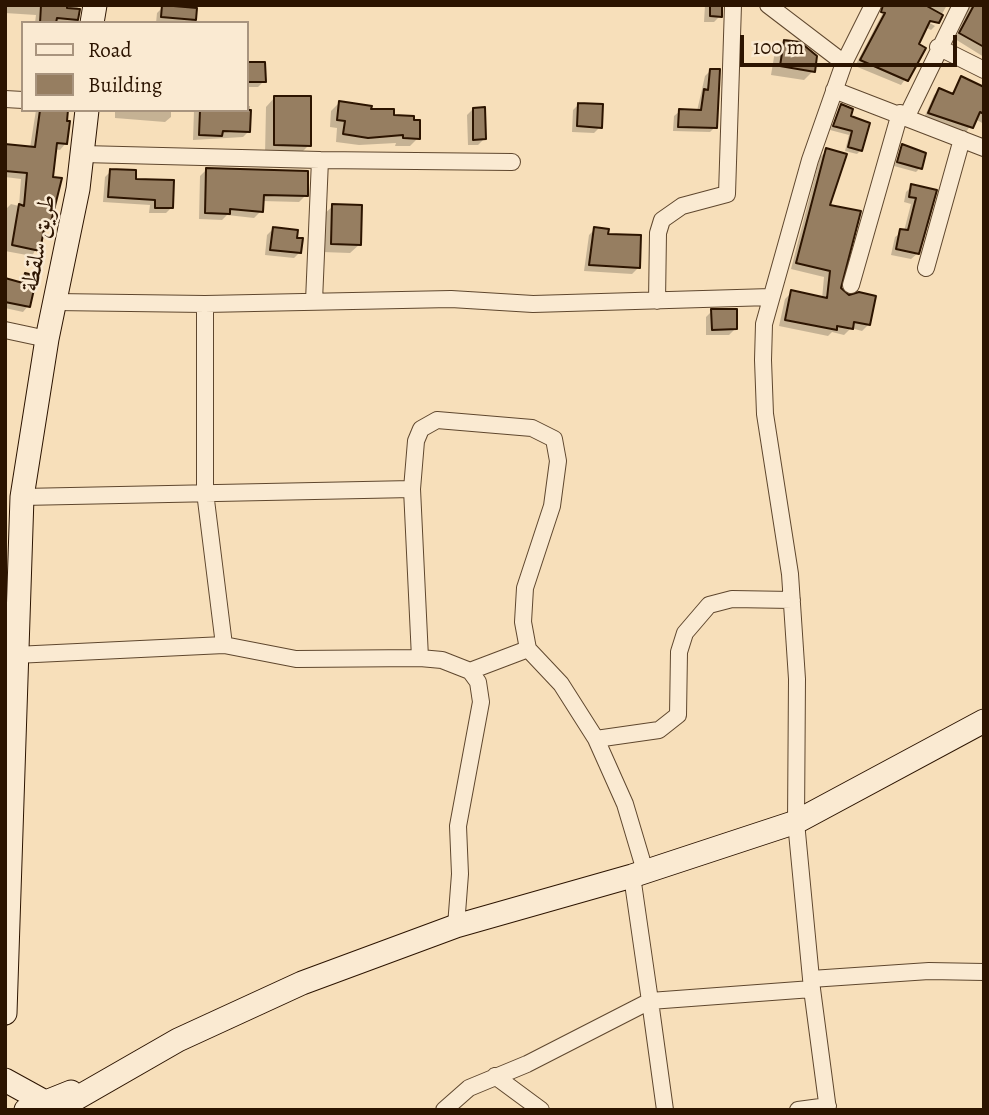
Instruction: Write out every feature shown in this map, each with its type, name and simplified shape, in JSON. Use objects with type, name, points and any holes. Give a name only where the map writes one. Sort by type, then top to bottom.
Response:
[{"type":"street","points":[[657,302],[657,233],[662,220],[682,206],[721,198],[727,194],[733,5]]},
{"type":"street","points":[[768,5],[844,63]]},
{"type":"street","points":[[798,1110],[828,1108],[811,984],[796,822],[797,679],[792,600],[765,414],[764,324],[810,160],[844,63],[873,5]]},
{"type":"street","points":[[851,285],[903,114],[961,5]]},
{"type":"street","points":[[939,47],[984,70]]},
{"type":"street","points":[[834,90],[903,114],[984,148]]},
{"type":"street","name":"طريق سلقطة","points":[[5,1013],[10,710],[15,655],[12,585],[22,497],[47,339],[83,155],[88,112]]},
{"type":"street","points":[[926,268],[962,139]]},
{"type":"street","points":[[83,155],[512,162]]},
{"type":"street","points":[[314,301],[320,160]]},
{"type":"street","points":[[55,302],[205,304],[451,299],[533,304],[771,297]]},
{"type":"street","points":[[205,304],[205,492],[210,553],[224,645]]},
{"type":"street","points":[[5,330],[47,339]]},
{"type":"street","points":[[419,658],[412,489],[416,441],[421,429],[437,419],[532,428],[554,439],[558,461],[552,506],[525,588],[523,622],[528,649],[561,684],[596,739],[625,804],[638,874],[650,1001],[665,1110]]},
{"type":"street","points":[[22,497],[412,489]]},
{"type":"street","points":[[596,739],[659,730],[678,715],[679,652],[685,633],[709,606],[732,599],[792,600]]},
{"type":"street","points":[[15,655],[224,645],[296,659],[442,660],[470,671],[478,682],[481,702],[458,826],[460,874],[456,926]]},
{"type":"street","points":[[470,671],[528,649]]},
{"type":"street","points":[[5,1080],[52,1107],[230,1014],[302,983],[456,926],[638,874],[796,822],[984,721]]},
{"type":"street","points":[[444,1110],[469,1088],[527,1064],[650,1001],[915,972],[984,972]]},
{"type":"street","points":[[495,1076],[541,1110]]},
{"type":"building","points":[[41,5],[67,5],[67,8],[80,9],[78,20],[57,18],[56,21],[40,21]]},
{"type":"building","points":[[162,5],[197,8],[196,20],[161,17]]},
{"type":"building","points":[[710,5],[722,5],[722,17],[710,16]]},
{"type":"building","points":[[883,5],[925,5],[943,15],[939,23],[930,21],[919,44],[926,48],[908,81],[860,60],[885,13],[881,12]]},
{"type":"building","points":[[974,5],[984,5],[984,47],[959,33]]},
{"type":"building","points":[[784,40],[800,42],[817,56],[815,72],[780,66]]},
{"type":"building","points":[[248,62],[265,62],[266,82],[248,82]]},
{"type":"building","points":[[710,69],[720,69],[717,128],[678,127],[679,109],[701,110],[704,89],[708,90]]},
{"type":"building","points":[[961,76],[984,87],[984,114],[980,112],[973,128],[928,113],[939,88],[953,94]]},
{"type":"building","points":[[274,96],[311,96],[311,146],[274,145]]},
{"type":"building","points":[[339,101],[372,106],[371,109],[394,109],[394,115],[414,116],[414,120],[420,120],[420,139],[403,138],[403,135],[368,138],[343,134],[345,121],[337,120]]},
{"type":"building","points":[[578,103],[603,104],[602,128],[577,126]]},
{"type":"building","points":[[841,104],[853,109],[851,116],[870,123],[862,151],[848,147],[852,131],[833,126]]},
{"type":"building","points":[[485,107],[486,139],[473,140],[473,108]]},
{"type":"building","points":[[251,110],[250,132],[223,131],[222,136],[199,135],[200,112]]},
{"type":"building","points":[[40,112],[68,112],[67,121],[70,121],[67,144],[57,143],[53,177],[62,178],[49,230],[44,229],[40,251],[12,245],[19,204],[24,206],[27,173],[5,171],[5,144],[35,147]]},
{"type":"building","points":[[902,144],[926,153],[922,169],[897,162]]},
{"type":"building","points":[[826,148],[847,154],[830,205],[861,211],[841,288],[849,295],[859,292],[876,296],[870,325],[854,322],[853,329],[837,326],[837,330],[785,320],[791,290],[827,298],[830,271],[796,263]]},
{"type":"building","points":[[206,168],[308,171],[308,196],[264,195],[263,212],[230,209],[230,214],[205,213]]},
{"type":"building","points":[[110,169],[136,170],[136,179],[174,180],[173,208],[155,208],[155,200],[108,197]]},
{"type":"building","points":[[911,184],[937,190],[919,254],[896,249],[900,229],[908,230],[916,198],[909,197]]},
{"type":"building","points":[[332,204],[362,205],[361,245],[331,244]]},
{"type":"building","points":[[273,227],[298,230],[297,238],[303,238],[301,253],[270,250]]},
{"type":"building","points":[[594,227],[609,229],[608,234],[641,235],[640,268],[589,265]]},
{"type":"building","points":[[25,273],[37,276],[30,307],[5,302],[5,278],[23,283]]},
{"type":"building","points":[[711,309],[737,309],[737,329],[712,330]]}]
